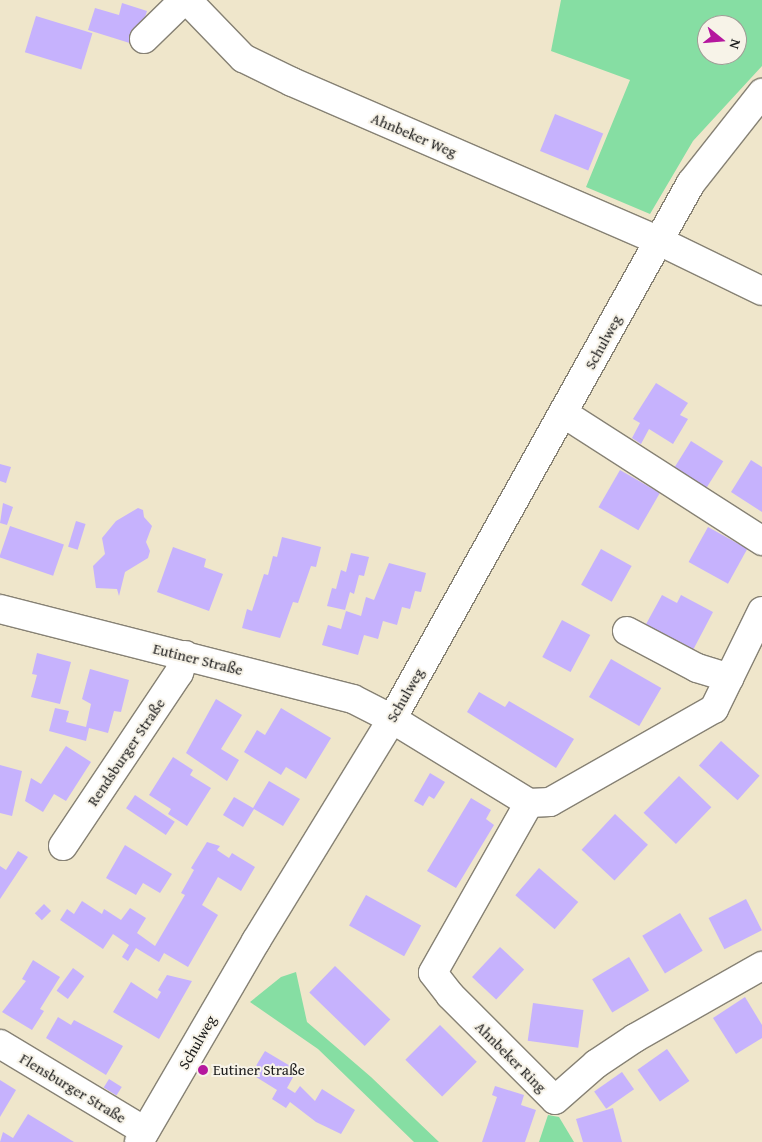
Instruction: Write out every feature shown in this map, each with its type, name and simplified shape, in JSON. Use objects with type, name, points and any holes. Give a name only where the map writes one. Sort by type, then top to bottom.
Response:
[{"type":"street","points":[[144,39],[185,0]]},
{"type":"street","name":"Ahnbeker Weg","points":[[185,0],[243,58],[292,82],[659,241]]},
{"type":"street","name":"Schulweg","points":[[142,1136],[256,941],[392,719],[691,183],[762,93]]},
{"type":"street","points":[[659,241],[762,291]]},
{"type":"street","points":[[563,413],[762,541]]},
{"type":"street","name":"Eutiner Straße","points":[[0,609],[353,699],[392,719]]},
{"type":"street","points":[[392,719],[529,803],[550,802],[714,709],[762,611]]},
{"type":"street","points":[[627,630],[697,668],[729,678]]},
{"type":"street","name":"Rendsburger Straße","points":[[63,846],[179,673],[185,655]]},
{"type":"street","name":"Ahnbeker Ring","points":[[529,803],[433,973],[450,995],[555,1100],[596,1064],[635,1038],[762,966]]},
{"type":"street","name":"Flensburger Straße","points":[[0,1044],[142,1136]]},
{"type":"green space","points":[[561,0],[762,0],[762,66],[693,141],[650,214],[586,187],[630,80],[551,51]]},
{"type":"green space","points":[[296,972],[307,1022],[371,1077],[439,1142],[414,1142],[318,1049],[250,1002],[281,977]]},
{"type":"green space","points":[[548,1115],[559,1117],[574,1142],[539,1142]]},
{"type":"building","points":[[122,3],[147,11],[136,45],[88,30],[95,8],[119,15]]},
{"type":"building","points":[[36,16],[92,33],[81,70],[25,52]]},
{"type":"building","points":[[555,114],[603,133],[588,171],[540,151]]},
{"type":"building","points":[[656,383],[688,403],[680,415],[688,419],[673,444],[649,429],[641,444],[632,438],[640,423],[633,419]]},
{"type":"building","points":[[691,441],[723,461],[706,489],[674,469]]},
{"type":"building","points":[[751,460],[762,467],[762,512],[731,492]]},
{"type":"building","points":[[0,464],[11,467],[6,483],[0,481]]},
{"type":"building","points":[[620,470],[660,493],[638,530],[598,507]]},
{"type":"building","points":[[3,503],[13,507],[7,525],[0,523]]},
{"type":"building","points":[[138,508],[143,510],[144,517],[152,526],[146,542],[150,551],[148,558],[125,572],[119,596],[117,589],[96,588],[93,566],[105,554],[102,538],[116,521]]},
{"type":"building","points":[[76,521],[86,524],[78,550],[68,547]]},
{"type":"building","points":[[10,526],[64,545],[53,576],[0,557]]},
{"type":"building","points":[[708,527],[747,549],[728,584],[689,562]]},
{"type":"building","points":[[282,537],[321,547],[316,567],[311,566],[298,603],[293,602],[280,638],[242,628],[247,609],[252,611],[264,574],[268,575],[273,556],[277,557]]},
{"type":"building","points":[[173,547],[206,559],[204,567],[223,574],[209,611],[157,592]]},
{"type":"building","points":[[601,549],[632,566],[612,602],[581,585]]},
{"type":"building","points":[[351,553],[369,557],[364,576],[359,575],[354,594],[350,592],[345,610],[327,606],[332,588],[336,589],[341,570],[346,572]]},
{"type":"building","points":[[389,563],[426,573],[421,592],[415,591],[410,609],[402,607],[397,625],[383,621],[378,639],[364,635],[358,655],[322,645],[328,625],[341,629],[346,611],[361,616],[366,597],[374,600]]},
{"type":"building","points":[[662,595],[677,603],[681,595],[713,612],[692,652],[645,626]]},
{"type":"building","points":[[562,620],[590,635],[571,672],[542,657]]},
{"type":"building","points":[[37,653],[71,662],[60,704],[31,697],[37,675],[32,674]]},
{"type":"building","points":[[611,659],[661,688],[639,726],[589,697]]},
{"type":"building","points":[[90,669],[129,680],[121,712],[114,711],[108,733],[89,728],[86,741],[49,731],[55,708],[69,711],[66,722],[86,727],[91,704],[82,699]]},
{"type":"building","points":[[479,692],[505,707],[509,701],[574,739],[556,768],[467,712]]},
{"type":"building","points":[[216,699],[242,715],[221,749],[239,760],[227,781],[186,753]]},
{"type":"building","points":[[281,708],[331,738],[306,779],[286,767],[281,775],[244,752],[257,730],[265,735]]},
{"type":"building","points":[[721,741],[760,776],[738,800],[699,766]]},
{"type":"building","points":[[66,746],[91,762],[66,801],[54,794],[43,812],[25,801],[31,778],[41,784]]},
{"type":"building","points":[[173,757],[193,770],[190,775],[211,788],[187,826],[168,814],[171,809],[149,795]]},
{"type":"building","points":[[0,765],[22,771],[12,816],[0,813]]},
{"type":"building","points":[[430,773],[445,782],[434,799],[429,796],[423,806],[414,801]]},
{"type":"building","points":[[679,776],[711,807],[676,844],[644,813]]},
{"type":"building","points":[[269,781],[300,799],[283,826],[254,809],[243,827],[223,815],[234,797],[253,808]]},
{"type":"building","points":[[135,795],[175,822],[166,835],[126,808]]},
{"type":"building","points":[[471,798],[491,810],[486,819],[494,825],[456,888],[427,871]]},
{"type":"building","points":[[615,814],[648,845],[614,881],[582,850]]},
{"type":"building","points":[[207,842],[220,846],[217,850],[229,858],[232,853],[255,867],[241,891],[218,877],[202,905],[218,915],[188,967],[164,953],[159,962],[136,948],[128,961],[122,957],[129,945],[113,934],[103,949],[60,920],[67,909],[74,914],[82,901],[102,914],[104,909],[121,920],[130,908],[146,918],[137,933],[155,946],[185,895],[181,893],[194,870],[191,868]]},
{"type":"building","points":[[125,845],[172,874],[160,893],[143,883],[136,895],[106,878]]},
{"type":"building","points":[[18,851],[28,857],[0,899],[0,866],[6,870]]},
{"type":"building","points":[[539,868],[578,902],[555,929],[515,895]]},
{"type":"building","points":[[366,895],[421,926],[404,956],[349,926]]},
{"type":"building","points":[[746,899],[762,930],[724,949],[709,918]]},
{"type":"building","points":[[44,904],[51,911],[42,920],[35,913]]},
{"type":"building","points":[[680,913],[703,951],[665,973],[642,936]]},
{"type":"building","points":[[500,947],[524,970],[496,999],[472,977]]},
{"type":"building","points":[[629,957],[649,990],[612,1013],[592,979]]},
{"type":"building","points":[[33,960],[60,977],[40,1009],[44,1011],[32,1030],[2,1012],[26,981],[22,979]]},
{"type":"building","points":[[335,966],[390,1019],[365,1046],[309,993]]},
{"type":"building","points":[[73,968],[84,976],[68,999],[57,991]]},
{"type":"building","points":[[167,975],[192,981],[159,1039],[113,1012],[131,982],[157,999],[161,992],[158,990]]},
{"type":"building","points":[[745,997],[762,1025],[762,1038],[736,1054],[713,1018]]},
{"type":"building","points":[[533,1003],[584,1010],[578,1048],[528,1041]]},
{"type":"building","points":[[58,1017],[71,1025],[74,1020],[123,1046],[106,1075],[46,1038]]},
{"type":"building","points":[[440,1025],[477,1062],[442,1096],[405,1060]]},
{"type":"building","points":[[667,1049],[689,1081],[660,1102],[638,1070]]},
{"type":"building","points":[[265,1051],[297,1070],[287,1088],[295,1093],[300,1086],[315,1101],[322,1089],[355,1110],[341,1134],[316,1122],[290,1102],[286,1108],[272,1099],[277,1090],[251,1074]]},
{"type":"building","points":[[622,1072],[634,1089],[606,1109],[594,1092]]},
{"type":"building","points":[[109,1079],[122,1087],[116,1095],[104,1087]]},
{"type":"building","points":[[0,1080],[16,1090],[0,1117]]},
{"type":"building","points":[[495,1086],[524,1095],[521,1105],[536,1110],[525,1142],[482,1142],[497,1097],[492,1095]]},
{"type":"building","points":[[613,1108],[622,1142],[583,1142],[576,1119]]},
{"type":"building","points":[[28,1114],[74,1142],[0,1142],[3,1132],[13,1138]]},
{"type":"place","name":"Eutiner Straße","points":[[203,1070]]}]
